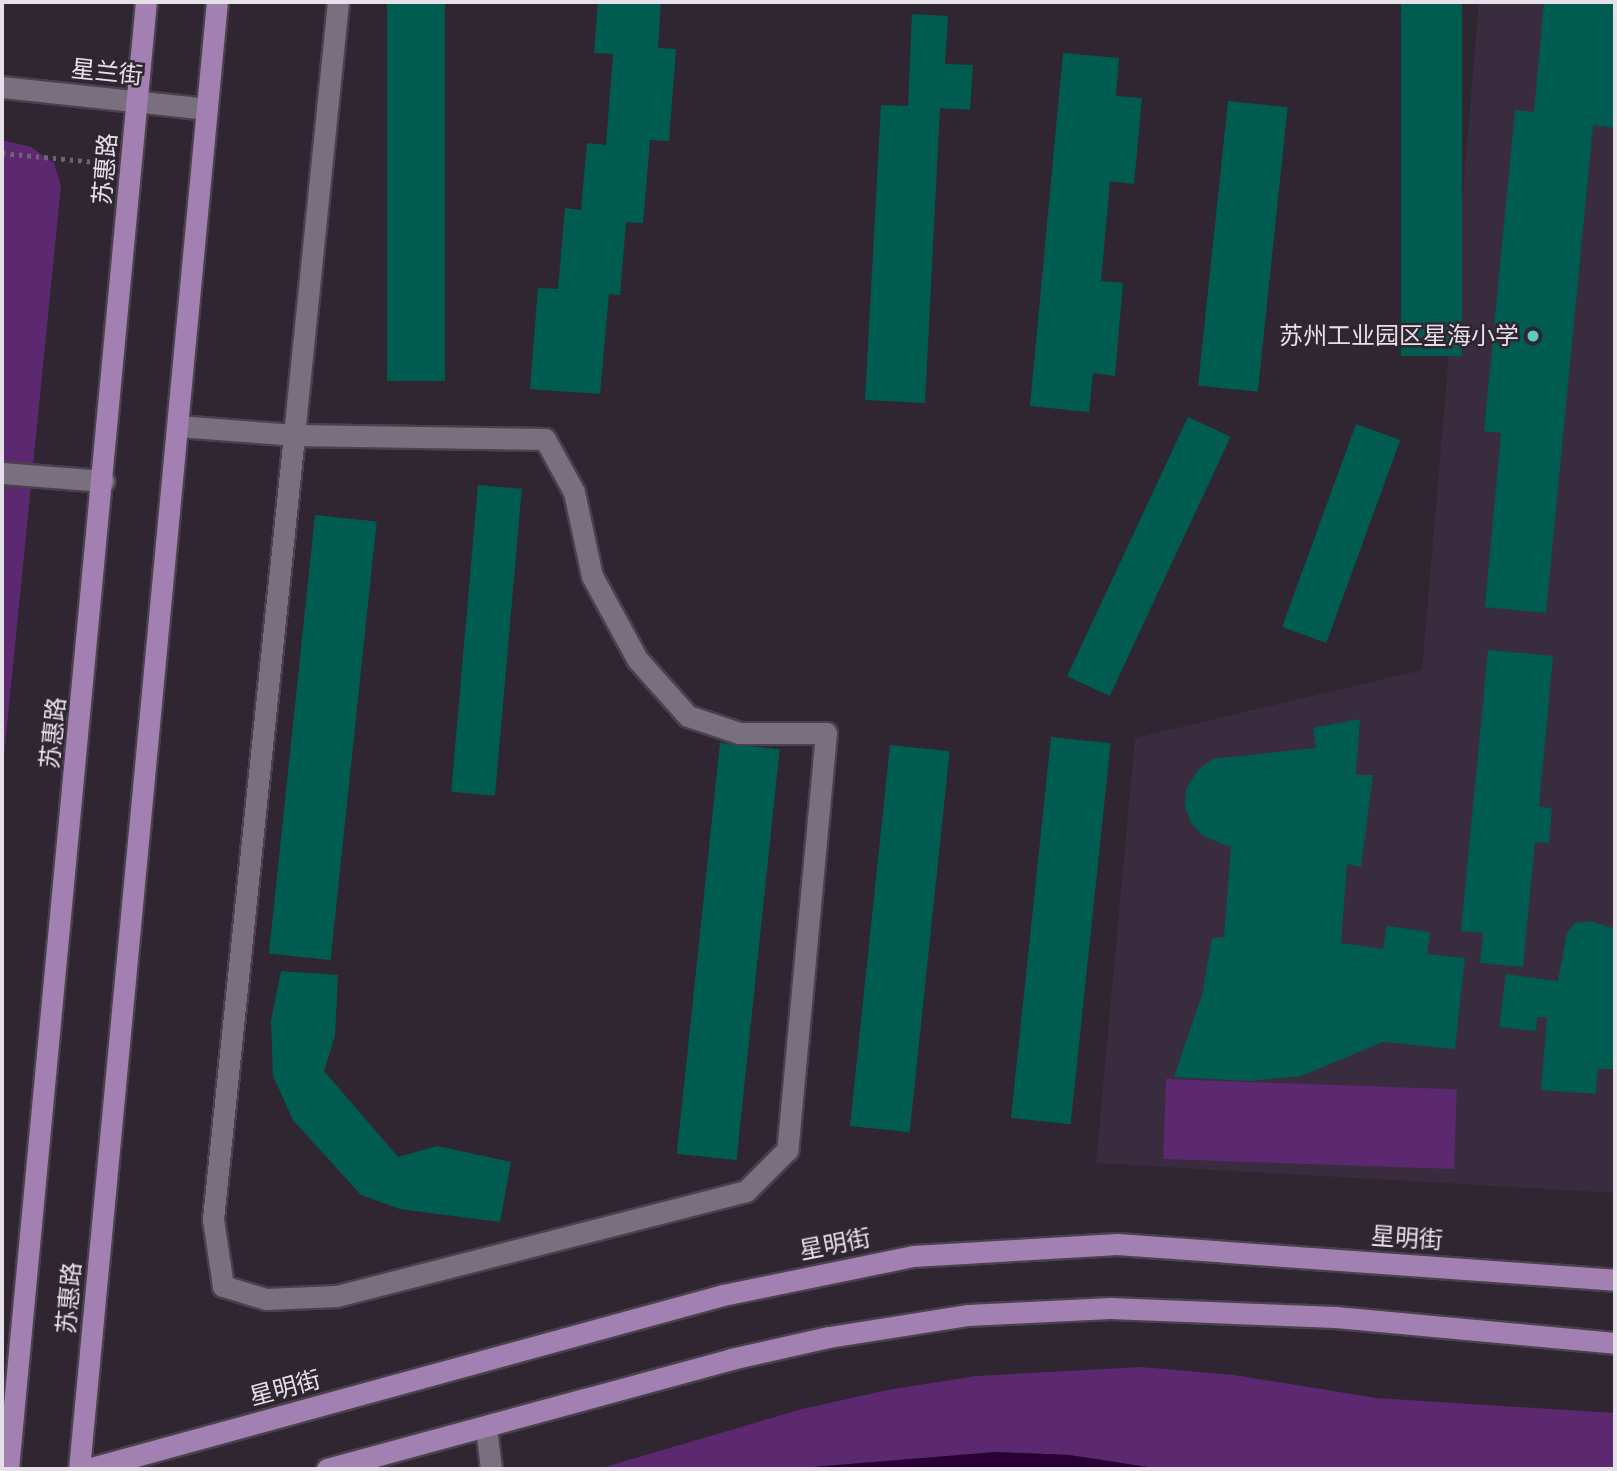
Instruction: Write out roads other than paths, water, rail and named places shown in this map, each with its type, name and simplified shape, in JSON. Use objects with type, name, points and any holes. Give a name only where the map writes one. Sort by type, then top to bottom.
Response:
[{"type":"main road","name":"苏惠路","points":[[8,1469],[104,481],[146,2]]},
{"type":"main road","name":"苏惠路","points":[[79,1469],[217,2]]},
{"type":"main road","name":"星明街","points":[[88,1469],[723,1295],[913,1256],[1117,1244],[1615,1280]]},
{"type":"main road","points":[[327,1469],[731,1359],[829,1337],[1013,1311],[1110,1308],[1336,1317],[1615,1343]]},
{"type":"street","points":[[178,426],[294,435],[545,439],[574,492],[592,576],[637,659],[688,716],[739,733],[826,733],[787,1150],[746,1191],[336,1296],[266,1299],[223,1286],[213,1219],[294,435],[338,2]]},
{"type":"street","name":"星兰街","points":[[2,88],[207,109]]},
{"type":"street","points":[[2,473],[104,481]]},
{"type":"street","points":[[486,1427],[491,1469]]},
{"type":"place","name":"苏州工业园区星海小学","points":[[1533,336]]}]
